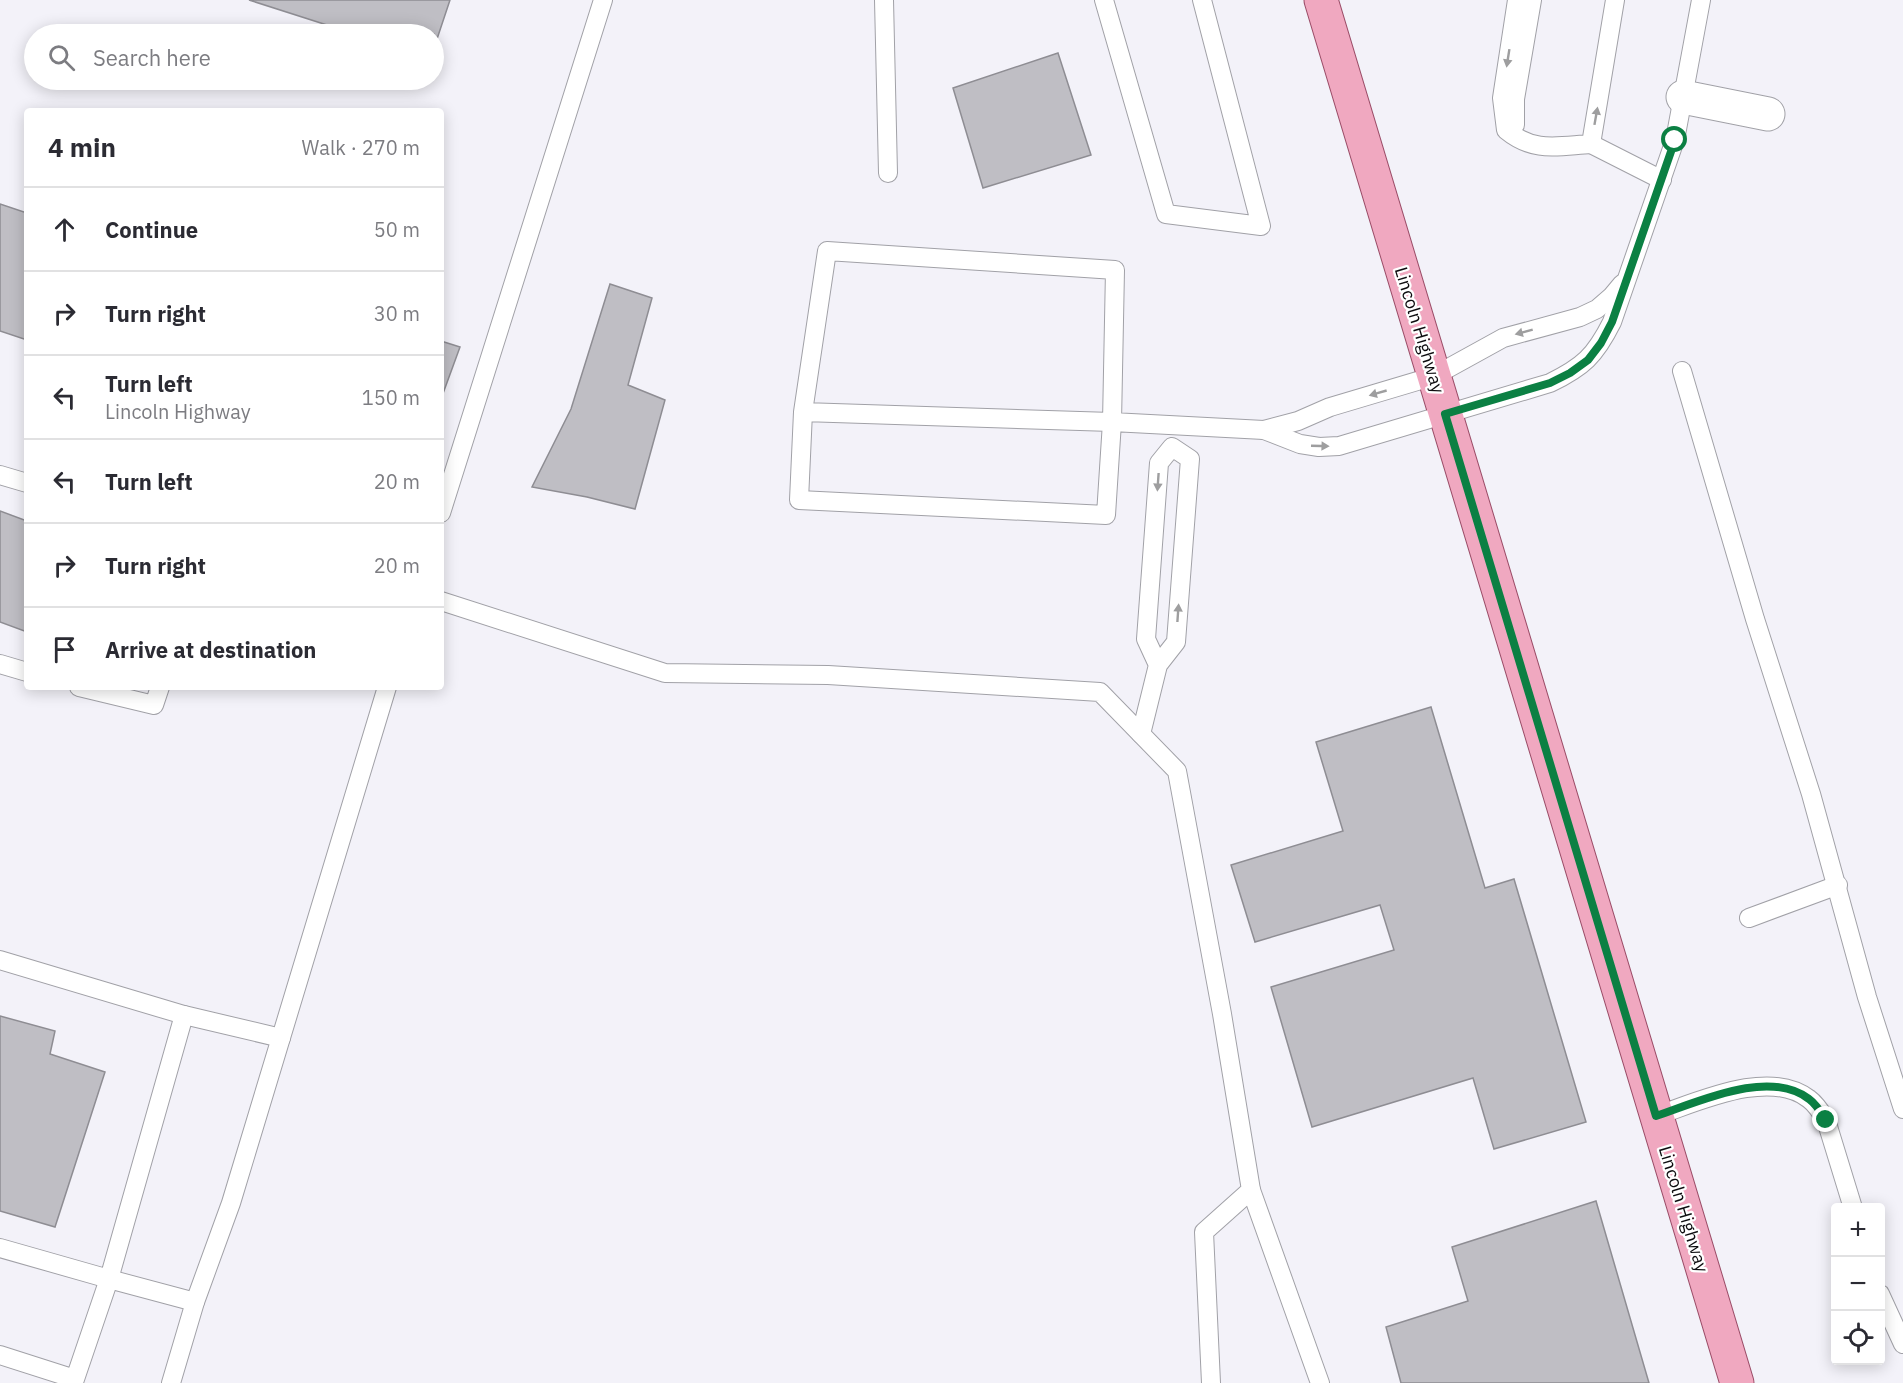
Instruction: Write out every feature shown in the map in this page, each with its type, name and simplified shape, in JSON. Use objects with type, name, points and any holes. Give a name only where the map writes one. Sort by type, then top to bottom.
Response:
[{"type":"main road","name":"Lincoln Highway","points":[[1321,0],[1737,1383]]},
{"type":"street","points":[[1683,97],[1768,114]]},
{"type":"lane","points":[[444,504],[603,0]]},
{"type":"lane","points":[[884,0],[888,173]]},
{"type":"lane","points":[[1104,0],[1166,214],[1261,226],[1202,0]]},
{"type":"lane","points":[[1517,0],[1502,98],[1506,130],[1520,141],[1542,147],[1591,144],[1662,180]]},
{"type":"lane","points":[[1520,141],[1515,125],[1515,99],[1532,0]]},
{"type":"lane","points":[[1591,144],[1616,0]]},
{"type":"lane","points":[[803,412],[1169,424],[1264,430],[1300,444],[1319,447],[1339,446],[1550,383],[1570,373],[1588,360],[1601,343],[1612,322],[1675,140],[1701,0]]},
{"type":"lane","points":[[827,251],[1115,270],[1112,422],[1106,515],[799,500],[803,412],[827,251]]},
{"type":"lane","points":[[1264,430],[1298,421],[1330,406],[1434,376],[1503,338],[1580,317],[1597,309],[1612,296],[1628,276]]},
{"type":"lane","points":[[1682,371],[1755,619],[1838,885],[1867,997],[1903,1109]]},
{"type":"lane","points":[[1158,665],[1146,639],[1159,463],[1172,447],[1169,424]]},
{"type":"lane","points":[[1141,734],[1158,665],[1176,642],[1190,459],[1172,447]]},
{"type":"lane","points":[[0,476],[24,482]]},
{"type":"lane","points":[[444,602],[665,674],[828,675],[1100,692],[1177,771],[1222,1014],[1251,1190],[1320,1383]]},
{"type":"lane","points":[[0,664],[24,671]]},
{"type":"lane","points":[[92,690],[154,705],[159,690]]},
{"type":"lane","points":[[171,1383],[195,1302],[231,1203],[386,690]]},
{"type":"lane","points":[[1749,918],[1838,885]]},
{"type":"lane","points":[[0,960],[184,1015],[280,1038]]},
{"type":"lane","points":[[0,1354],[75,1381],[110,1279],[184,1015]]},
{"type":"lane","points":[[1656,1116],[1730,1091],[1764,1086],[1796,1091],[1814,1103],[1826,1120],[1851,1203]]},
{"type":"lane","points":[[1211,1383],[1204,1232],[1251,1190]]},
{"type":"lane","points":[[0,1248],[195,1302]]},
{"type":"lane","points":[[1885,1303],[1903,1344]]},
{"type":"building","points":[[249,0],[450,0],[442,24],[324,24]]},
{"type":"building","points":[[1058,53],[1091,155],[983,188],[953,88]]},
{"type":"building","points":[[0,204],[24,212],[24,339],[0,331]]},
{"type":"building","points":[[610,284],[652,298],[628,385],[665,400],[635,509],[532,487],[571,409]]},
{"type":"building","points":[[444,342],[460,347],[444,391]]},
{"type":"building","points":[[0,511],[24,520],[24,631],[0,622]]},
{"type":"building","points":[[1431,707],[1485,888],[1514,879],[1586,1122],[1494,1149],[1473,1078],[1312,1127],[1271,987],[1394,950],[1380,905],[1255,942],[1231,865],[1343,831],[1316,742]]},
{"type":"building","points":[[0,1016],[55,1031],[50,1054],[105,1072],[55,1227],[0,1211]]},
{"type":"building","points":[[1596,1201],[1649,1383],[1401,1383],[1386,1327],[1468,1301],[1452,1247]]},
{"type":"route","points":[[1675,140],[1612,322],[1601,343],[1588,360],[1570,373],[1550,383],[1445,414],[1656,1116],[1730,1091],[1764,1086],[1796,1091],[1808,1098],[1826,1120]]}]
